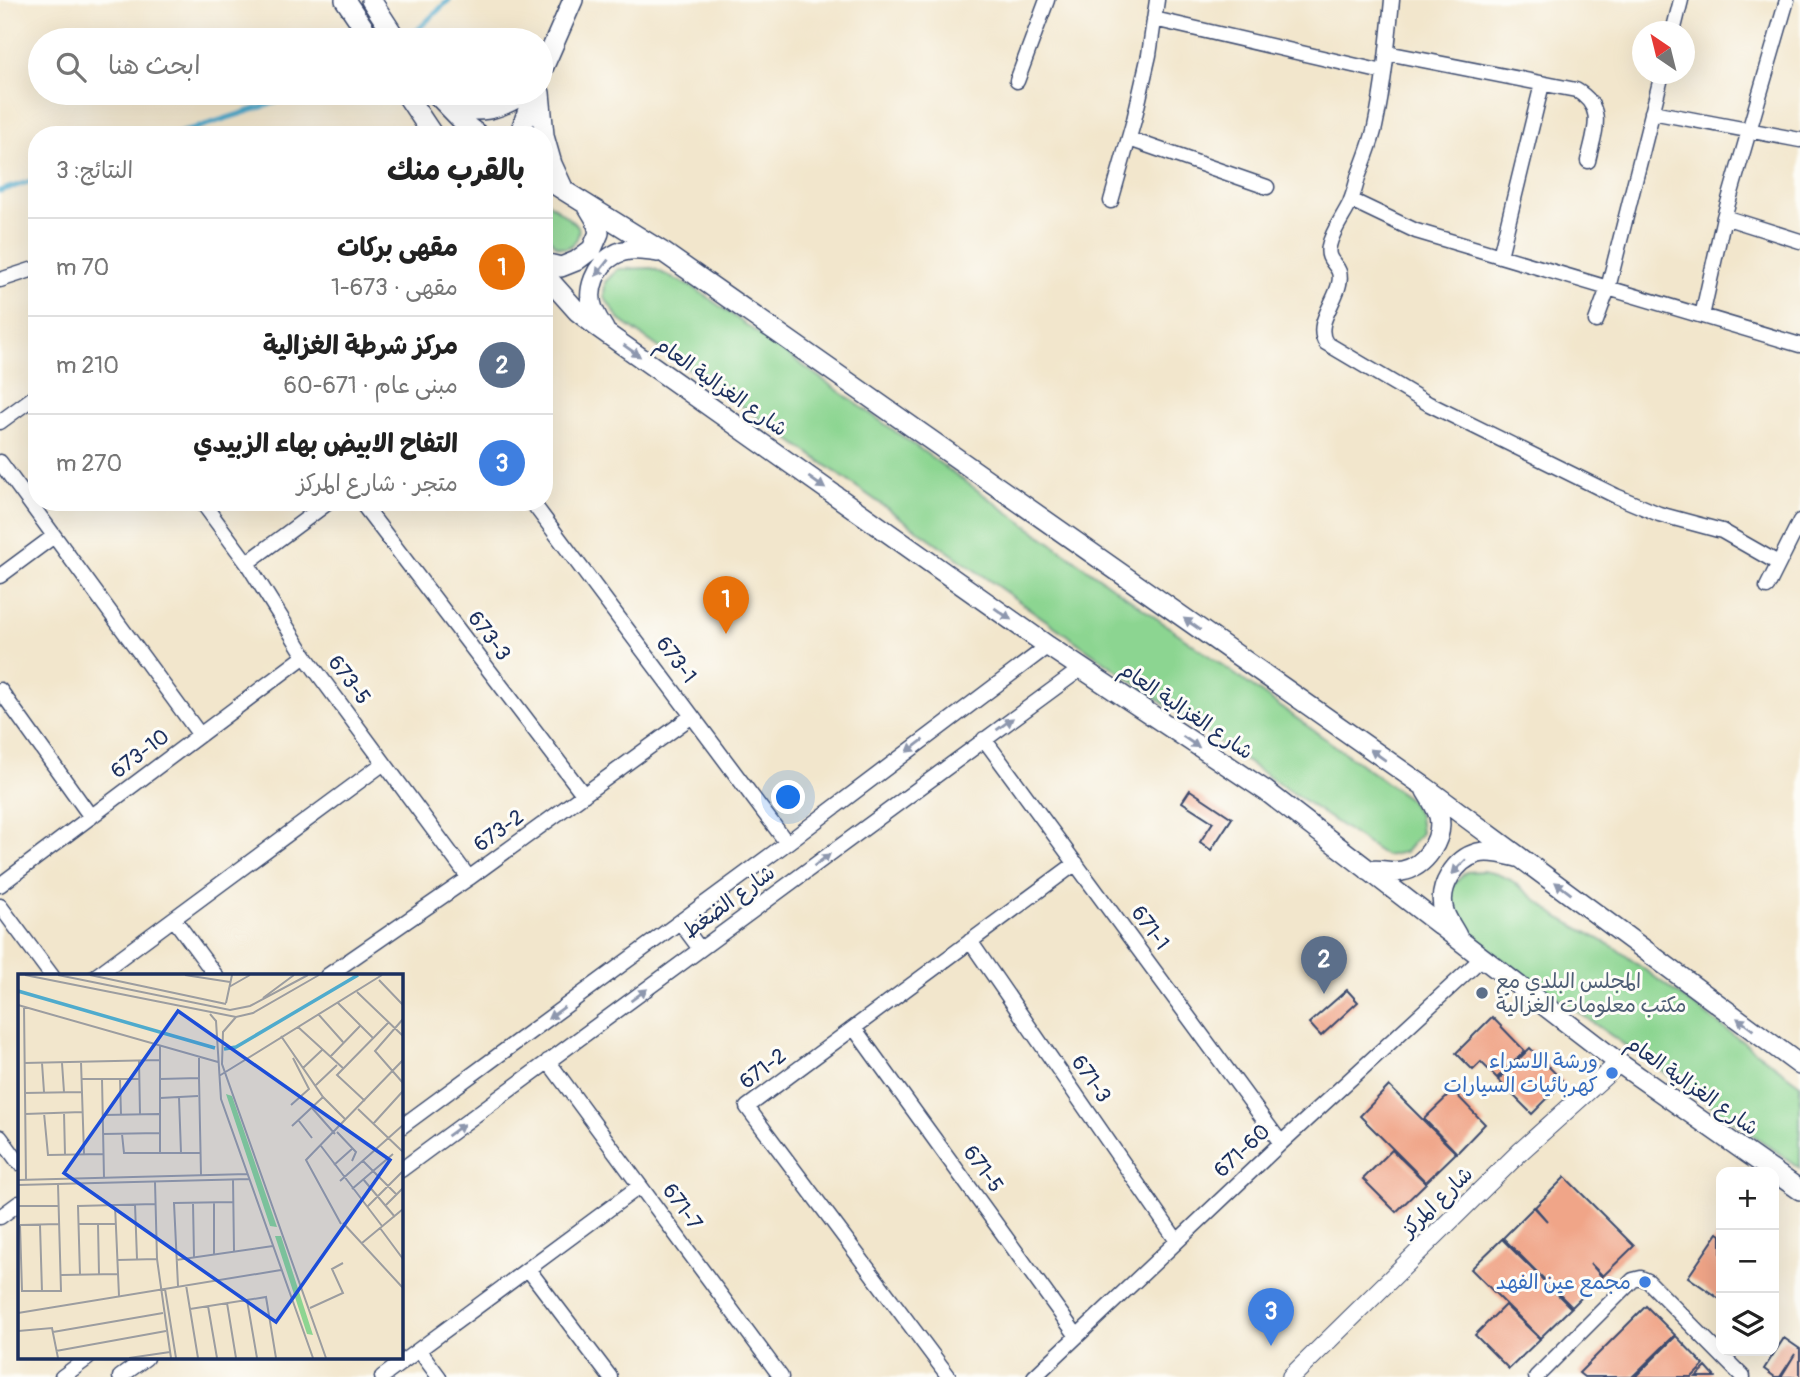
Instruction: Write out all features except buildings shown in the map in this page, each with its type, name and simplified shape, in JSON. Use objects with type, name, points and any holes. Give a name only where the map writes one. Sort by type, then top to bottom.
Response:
[{"type":"main road","points":[[345,0],[364,28]]},
{"type":"main road","points":[[371,0],[389,28]]},
{"type":"main road","points":[[553,46],[573,0]]},
{"type":"main road","points":[[412,105],[424,126]]},
{"type":"main road","points":[[447,105],[468,126]]},
{"type":"main road","points":[[454,105],[468,111],[488,110],[505,105]]},
{"type":"main road","points":[[522,126],[530,105]]},
{"type":"main road","points":[[541,105],[543,126]]},
{"type":"main road","points":[[553,166],[564,191]]},
{"type":"main road","points":[[553,184],[663,252],[1425,788],[1800,1065]]},
{"type":"main road","points":[[553,265],[561,267],[576,261],[592,249],[599,233],[596,220],[587,205]]},
{"type":"main road","points":[[607,334],[592,307],[590,296],[593,280],[603,264],[614,255],[628,250],[663,252]]},
{"type":"main road","name":"شارع الغزالية العام","points":[[553,284],[577,310],[607,334],[1048,646],[1266,791],[1619,1063],[1800,1190]]},
{"type":"main road","points":[[1369,871],[1402,871],[1415,866],[1432,849],[1440,826],[1438,814],[1425,788]]},
{"type":"main road","points":[[1462,943],[1444,912],[1442,900],[1445,884],[1455,868],[1479,853],[1522,858]]},
{"type":"street","points":[[1017,82],[1047,0]]},
{"type":"street","points":[[1111,201],[1149,55],[1157,0]]},
{"type":"street","points":[[1392,0],[1375,128],[1351,200],[1329,243],[1328,254],[1339,269],[1340,278],[1339,287],[1322,327],[1322,337],[1326,344],[1429,404],[1616,496],[1659,514],[1722,531],[1781,557],[1800,553]]},
{"type":"street","points":[[1676,21],[1681,0]]},
{"type":"street","points":[[1702,316],[1724,217],[1787,0]]},
{"type":"street","points":[[1154,19],[1383,72]]},
{"type":"street","points":[[1387,53],[1576,90],[1587,97],[1596,113],[1588,160]]},
{"type":"street","points":[[1500,256],[1542,84]]},
{"type":"street","points":[[1596,321],[1608,288],[1659,84]]},
{"type":"street","points":[[1652,112],[1800,140]]},
{"type":"street","points":[[1129,139],[1267,187]]},
{"type":"street","points":[[1351,200],[1416,231],[1800,345]]},
{"type":"street","points":[[1724,217],[1800,241]]},
{"type":"street","points":[[0,280],[28,271]]},
{"type":"street","points":[[0,422],[28,402]]},
{"type":"street","points":[[0,462],[28,500]]},
{"type":"street","points":[[36,511],[200,735]]},
{"type":"street","name":"673-5","points":[[209,511],[247,563],[305,656],[469,878]]},
{"type":"street","points":[[247,563],[317,511]]},
{"type":"street","name":"673-3","points":[[368,511],[584,795]]},
{"type":"street","name":"673-1","points":[[539,511],[787,843]]},
{"type":"street","points":[[1767,587],[1800,521]]},
{"type":"street","points":[[0,576],[54,536]]},
{"type":"street","name":"شارع الضغط","points":[[402,1126],[787,843],[1048,646]]},
{"type":"street","name":"673-10","points":[[0,885],[305,656]]},
{"type":"street","name":"شارع الضغط","points":[[402,1169],[1082,668]]},
{"type":"street","points":[[0,690],[91,817]]},
{"type":"street","name":"673-2","points":[[330,974],[469,878],[692,716]]},
{"type":"street","name":"671-1","points":[[984,739],[1281,1143]]},
{"type":"street","points":[[99,974],[384,763]]},
{"type":"street","name":"671-2","points":[[949,1377],[747,1107],[1076,863]]},
{"type":"street","points":[[0,906],[51,974]]},
{"type":"street","points":[[174,919],[215,974]]},
{"type":"street","points":[[680,922],[701,949]]},
{"type":"street","name":"671-3","points":[[970,941],[1177,1241]]},
{"type":"street","name":"671-60","points":[[1034,1377],[1281,1143],[1482,958]]},
{"type":"street","name":"671-5","points":[[854,1028],[1077,1336]]},
{"type":"street","name":"671-7","points":[[548,1061],[781,1377]]},
{"type":"street","name":"شارع المركز","points":[[1291,1377],[1521,1151],[1619,1063]]},
{"type":"street","points":[[0,1137],[18,1162]]},
{"type":"street","points":[[382,1377],[640,1186]]},
{"type":"street","points":[[0,1217],[18,1204]]},
{"type":"street","points":[[528,1269],[610,1377]]},
{"type":"street","points":[[1545,1374],[1633,1280],[1641,1278],[1648,1280],[1743,1377]]},
{"type":"street","points":[[419,1350],[439,1377]]},
{"type":"street","points":[[62,1377],[85,1360]]},
{"type":"street","points":[[120,1377],[143,1360]]},
{"type":"green space","points":[[553,206],[578,226],[574,243],[566,248],[553,242]]},
{"type":"green space","points":[[652,268],[696,289],[1408,798],[1419,815],[1421,833],[1405,852],[1386,856],[1244,760],[620,320],[604,297],[605,282],[618,269]]},
{"type":"green space","points":[[1483,871],[1511,880],[1558,917],[1614,947],[1800,1084],[1800,1168],[1458,928],[1447,891],[1466,872]]},
{"type":"waterway","points":[[420,28],[449,0]]},
{"type":"waterway","points":[[202,126],[268,105]]},
{"type":"waterway","points":[[0,191],[28,182]]},
{"type":"place","name":"مقهى بركات","points":[[726,634]]},
{"type":"place","name":"المجلس البلدي مع مكتب معلومات الغزالية","points":[[1482,993]]},
{"type":"place","name":"مركز شرطة الغزالية","points":[[1324,994]]},
{"type":"place","name":"ورشة الاسراء كهربائيات السيارات","points":[[1612,1073]]},
{"type":"place","name":"مجمع عين الفهد","points":[[1645,1282]]},
{"type":"place","name":"التفاح الابيض بهاء الزبيدي","points":[[1271,1346]]}]
